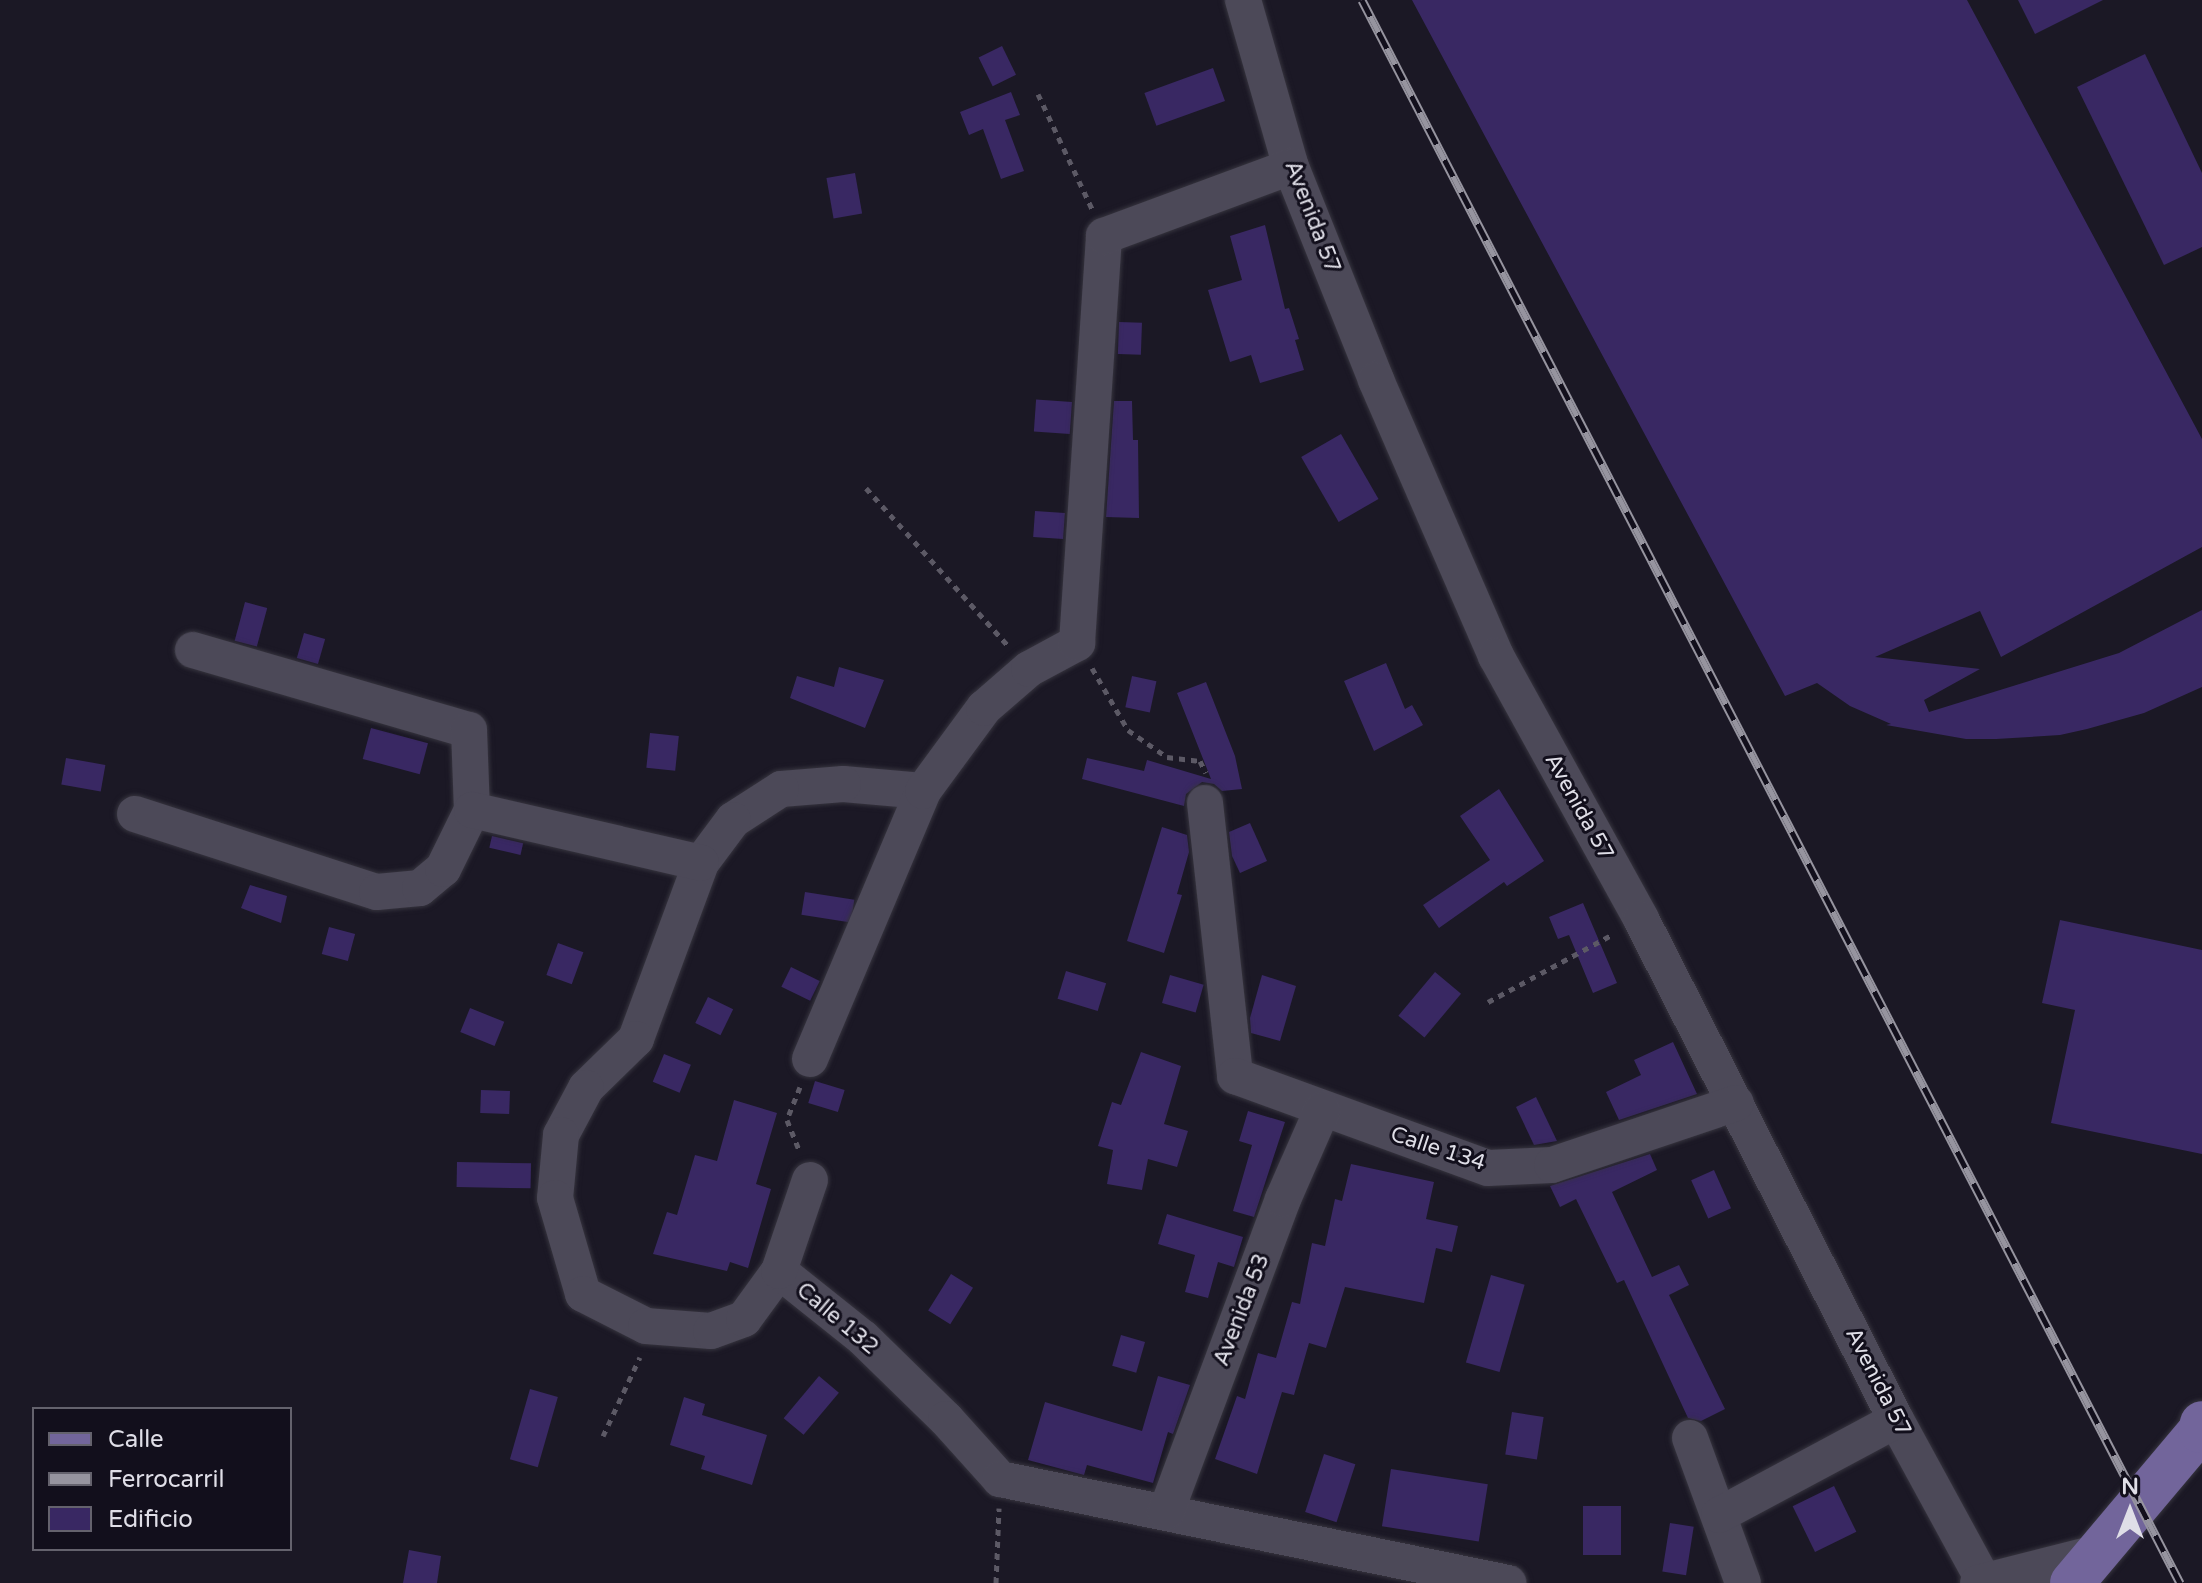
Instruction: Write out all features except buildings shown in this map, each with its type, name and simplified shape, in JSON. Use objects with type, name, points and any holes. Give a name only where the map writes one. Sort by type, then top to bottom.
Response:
[{"type":"main road","points":[[2086,1568],[2201,1429]]},
{"type":"street","name":"Avenida 57","points":[[1243,0],[1291,167],[1376,380],[1496,656],[1641,919],[1896,1420],[1983,1582]]},
{"type":"street","points":[[810,1059],[923,791],[984,708],[1029,669],[1077,643],[1104,236],[1291,167]]},
{"type":"street","points":[[135,814],[377,892],[420,888],[443,869],[472,810],[469,730],[193,650]]},
{"type":"street","name":"Calle 132","points":[[923,791],[843,784],[781,789],[733,820],[701,863],[636,1039],[586,1088],[561,1135],[555,1198],[583,1294],[646,1326],[711,1331],[744,1319],[779,1271],[863,1338],[946,1419],[1000,1479]]},
{"type":"street","name":"Calle 134","points":[[1205,803],[1235,1076],[1488,1168],[1552,1165],[1736,1103]]},
{"type":"street","points":[[472,810],[701,863]]},
{"type":"street","name":"Avenida 53","points":[[1166,1512],[1283,1199],[1322,1110]]},
{"type":"street","points":[[779,1271],[810,1180]]},
{"type":"street","points":[[1719,1515],[1896,1420]]},
{"type":"street","points":[[1690,1438],[1743,1583]]},
{"type":"street","points":[[1000,1479],[1508,1583]]},
{"type":"street","points":[[1983,1582],[2086,1568]]},
{"type":"path","points":[[1038,94],[1104,236]]},
{"type":"path","points":[[866,488],[1029,669]]},
{"type":"path","points":[[1077,643],[1128,730],[1167,757],[1200,761],[1206,774],[1205,803]]},
{"type":"path","points":[[1488,1002],[1641,919]]},
{"type":"path","points":[[810,1059],[787,1120],[810,1180]]},
{"type":"path","points":[[603,1436],[635,1363],[662,1327]]},
{"type":"path","points":[[996,1583],[1000,1479]]},
{"type":"railway","points":[[1362,0],[2180,1583]]}]
